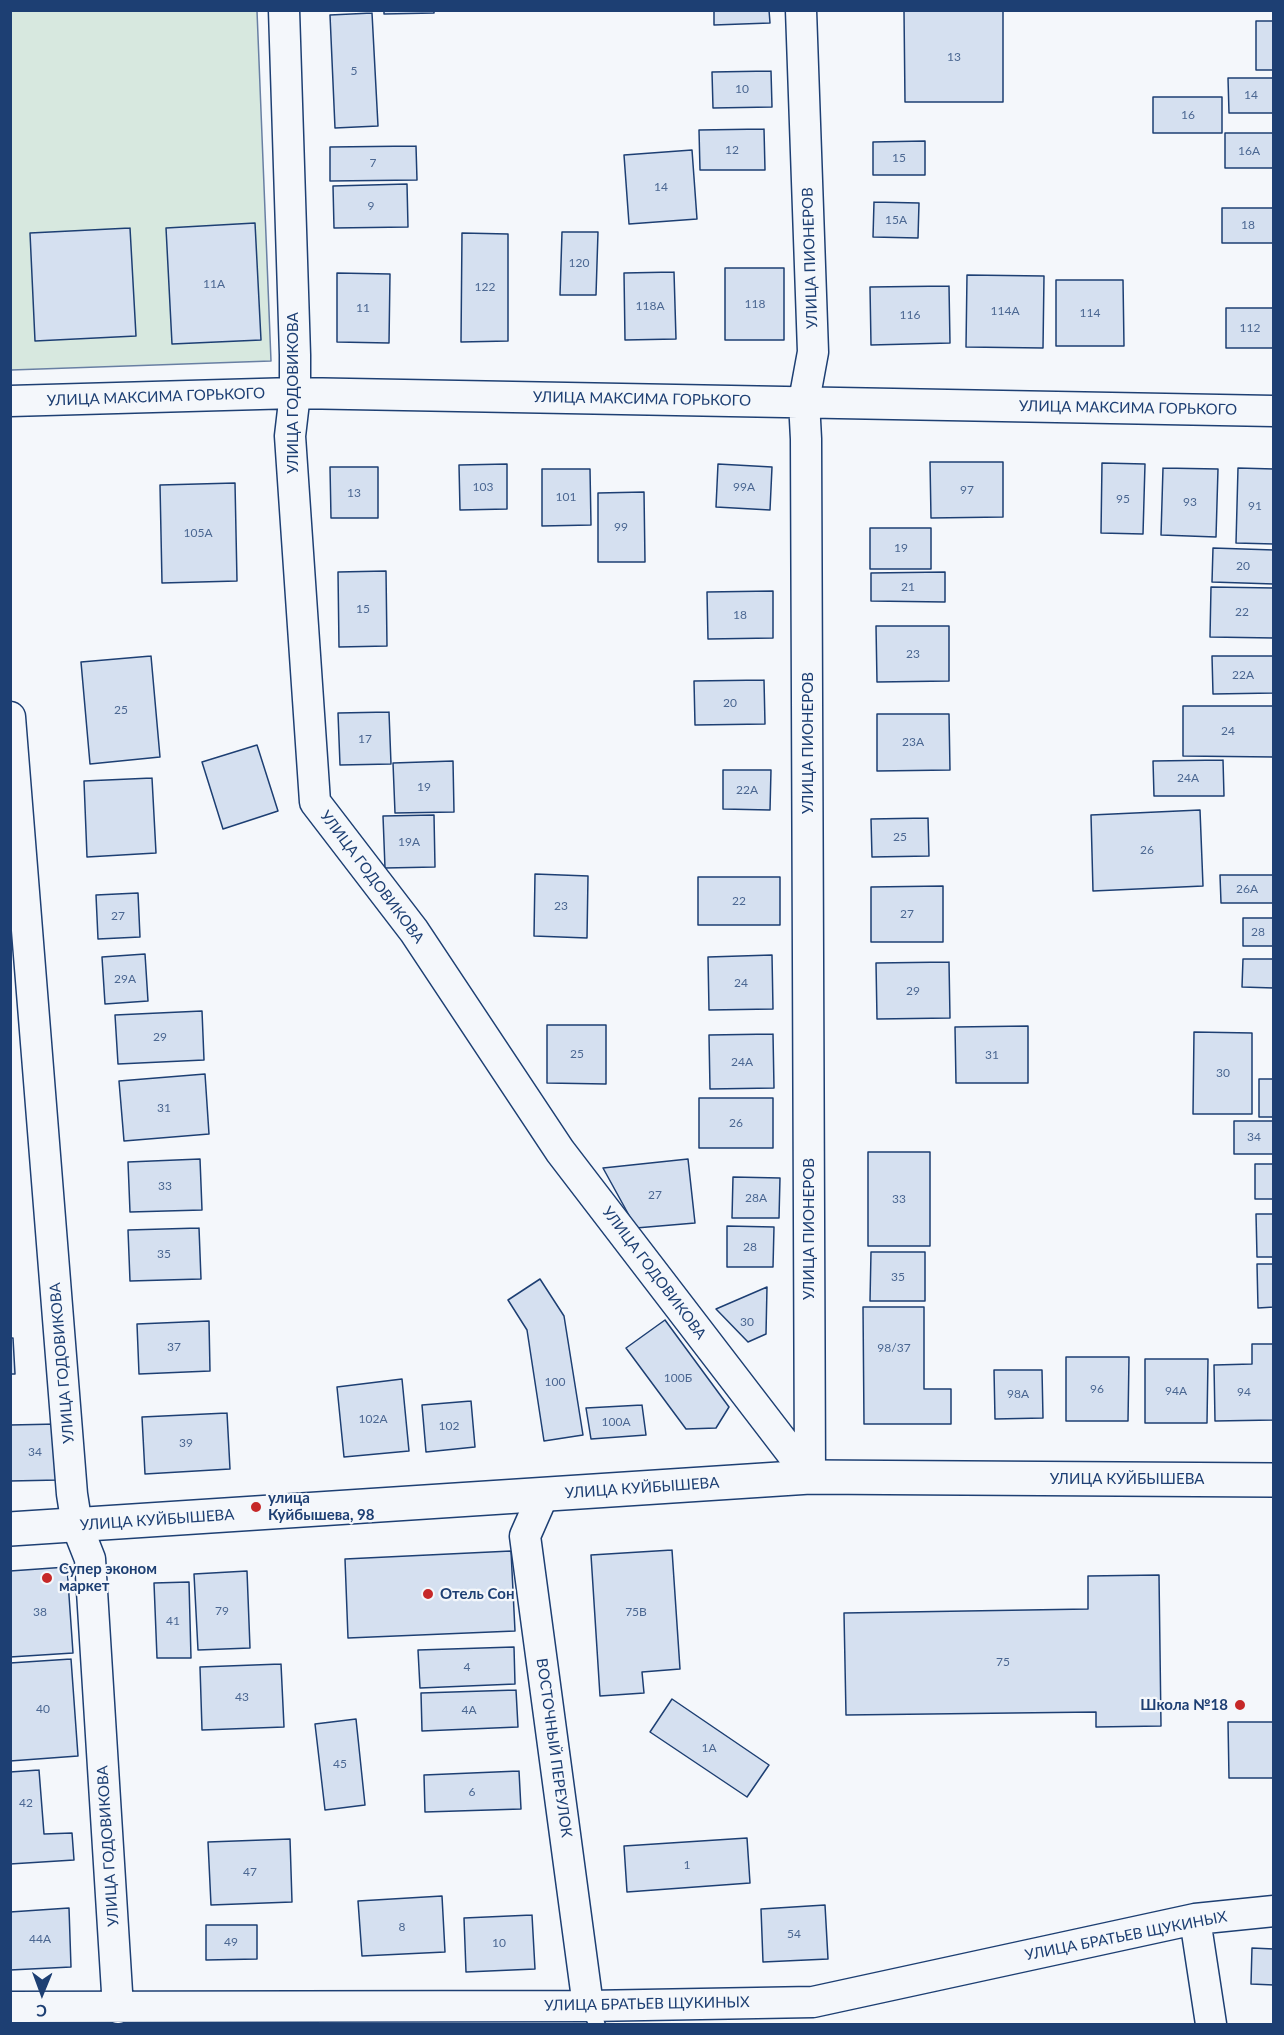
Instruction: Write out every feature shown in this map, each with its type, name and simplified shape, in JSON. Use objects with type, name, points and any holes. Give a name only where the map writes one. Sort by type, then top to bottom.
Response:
[{"type":"street","name":"УЛИЦА ГОДОВИКОВА","points":[[284,10],[295,393],[290,436],[315,802],[414,932],[560,1151],[810,1477]]},
{"type":"street","name":"УЛИЦА ПИОНЕРОВ","points":[[801,10],[813,352],[804,401],[807,451],[810,1477]]},
{"type":"street","name":"УЛИЦА МАКСИМА ГОРЬКОГО","points":[[10,401],[295,393],[1274,411]]},
{"type":"street","name":"УЛИЦА ГОДОВИКОВА","points":[[10,717],[71,1482],[77,1526],[90,1559],[118,2008]]},
{"type":"street","name":"УЛИЦА КУЙБЫШЕВА","points":[[10,1529],[810,1477],[1274,1480]]},
{"type":"street","name":"ВОСТОЧНЫЙ ПЕРЕУЛОК","points":[[543,1494],[525,1536],[593,2015]]},
{"type":"street","name":"УЛИЦА БРАТЬЕВ ЩУКИНЫХ","points":[[10,2007],[593,2015],[813,2002],[1195,1919],[1274,1911]]},
{"type":"street","points":[[1195,1919],[1211,2025]]},
{"type":"shaded area","points":[[10,11],[257,11],[271,361],[11,370]]},
{"type":"building","points":[[384,10],[434,10],[434,13],[384,14]]},
{"type":"building","points":[[714,10],[769,10],[770,23],[714,25]]},
{"type":"building","points":[[904,11],[1003,11],[1003,102],[905,102]]},
{"type":"building","points":[[372,13],[378,126],[335,128],[330,15]]},
{"type":"building","points":[[1256,21],[1274,21],[1274,70],[1256,70]]},
{"type":"building","points":[[771,71],[772,107],[713,108],[712,72]]},
{"type":"building","points":[[1228,78],[1274,78],[1274,113],[1229,113]]},
{"type":"building","points":[[1153,97],[1222,97],[1222,133],[1153,133]]},
{"type":"building","points":[[764,129],[765,170],[700,170],[699,130]]},
{"type":"building","points":[[1225,133],[1274,133],[1274,168],[1225,168]]},
{"type":"building","points":[[925,141],[925,175],[873,175],[873,142]]},
{"type":"building","points":[[416,146],[417,180],[330,181],[330,147]]},
{"type":"building","points":[[692,150],[697,219],[629,224],[624,155]]},
{"type":"building","points":[[407,184],[408,227],[334,228],[333,186]]},
{"type":"building","points":[[874,202],[919,203],[918,238],[873,237]]},
{"type":"building","points":[[1222,208],[1274,208],[1274,243],[1222,243]]},
{"type":"building","points":[[255,223],[261,340],[172,344],[166,228]]},
{"type":"building","points":[[130,228],[136,336],[35,341],[30,233]]},
{"type":"building","points":[[562,232],[598,232],[596,295],[560,295]]},
{"type":"building","points":[[462,233],[508,234],[508,341],[461,342]]},
{"type":"building","points":[[725,268],[784,268],[784,340],[725,340]]},
{"type":"building","points":[[674,272],[676,339],[625,340],[624,273]]},
{"type":"building","points":[[337,273],[390,274],[389,343],[337,342]]},
{"type":"building","points":[[967,275],[1044,276],[1043,348],[966,347]]},
{"type":"building","points":[[1056,280],[1123,280],[1124,346],[1056,346]]},
{"type":"building","points":[[949,286],[950,343],[871,345],[870,287]]},
{"type":"building","points":[[1226,308],[1274,308],[1274,348],[1226,348]]},
{"type":"building","points":[[930,462],[1003,462],[1003,517],[931,518]]},
{"type":"building","points":[[1102,463],[1145,464],[1143,534],[1101,533]]},
{"type":"building","points":[[507,464],[507,509],[460,510],[459,465]]},
{"type":"building","points":[[718,464],[772,467],[770,510],[716,507]]},
{"type":"building","points":[[330,467],[378,467],[378,518],[331,518]]},
{"type":"building","points":[[1163,468],[1218,469],[1216,537],[1161,535]]},
{"type":"building","points":[[1238,468],[1274,469],[1274,544],[1236,543]]},
{"type":"building","points":[[542,469],[590,469],[591,525],[542,526]]},
{"type":"building","points":[[235,483],[237,581],[162,583],[160,485]]},
{"type":"building","points":[[644,492],[645,562],[598,562],[598,493]]},
{"type":"building","points":[[870,528],[931,528],[931,569],[870,569]]},
{"type":"building","points":[[1213,548],[1274,550],[1274,584],[1212,582]]},
{"type":"building","points":[[386,571],[387,646],[339,647],[338,572]]},
{"type":"building","points":[[945,572],[945,602],[871,601],[871,573]]},
{"type":"building","points":[[1211,587],[1274,588],[1274,638],[1210,637]]},
{"type":"building","points":[[773,591],[773,638],[708,639],[707,592]]},
{"type":"building","points":[[876,626],[949,626],[949,681],[877,682]]},
{"type":"building","points":[[151,656],[160,757],[90,764],[81,662]]},
{"type":"building","points":[[1212,656],[1274,656],[1274,693],[1213,694]]},
{"type":"building","points":[[764,680],[765,724],[695,725],[694,681]]},
{"type":"building","points":[[1183,706],[1274,706],[1274,757],[1183,756]]},
{"type":"building","points":[[389,712],[391,764],[340,765],[338,713]]},
{"type":"building","points":[[877,714],[949,714],[950,770],[877,771]]},
{"type":"building","points":[[257,745],[278,811],[223,829],[202,762]]},
{"type":"building","points":[[1223,760],[1224,796],[1154,796],[1153,761]]},
{"type":"building","points":[[453,761],[454,812],[395,813],[393,763]]},
{"type":"building","points":[[723,770],[771,770],[770,810],[723,809]]},
{"type":"building","points":[[152,778],[156,853],[87,857],[84,781]]},
{"type":"building","points":[[1200,810],[1203,886],[1093,891],[1091,815]]},
{"type":"building","points":[[434,815],[435,867],[385,868],[383,816]]},
{"type":"building","points":[[928,818],[929,856],[872,857],[871,819]]},
{"type":"building","points":[[535,874],[588,876],[587,938],[534,936]]},
{"type":"building","points":[[1220,875],[1274,875],[1274,903],[1221,903]]},
{"type":"building","points":[[698,877],[780,877],[780,925],[698,925]]},
{"type":"building","points":[[943,886],[943,942],[871,942],[871,887]]},
{"type":"building","points":[[138,893],[140,937],[98,939],[96,895]]},
{"type":"building","points":[[1243,918],[1274,918],[1274,946],[1243,946]]},
{"type":"building","points":[[145,954],[148,1001],[105,1004],[102,957]]},
{"type":"building","points":[[772,955],[773,1009],[709,1010],[708,957]]},
{"type":"building","points":[[1243,959],[1274,959],[1274,988],[1242,987]]},
{"type":"building","points":[[949,962],[950,1018],[877,1019],[876,963]]},
{"type":"building","points":[[202,1011],[204,1060],[118,1064],[115,1015]]},
{"type":"building","points":[[547,1025],[606,1025],[606,1084],[547,1083]]},
{"type":"building","points":[[1028,1026],[1028,1083],[956,1083],[955,1027]]},
{"type":"building","points":[[1194,1032],[1252,1033],[1252,1114],[1193,1114]]},
{"type":"building","points":[[773,1034],[774,1088],[710,1089],[709,1035]]},
{"type":"building","points":[[205,1074],[209,1134],[124,1141],[119,1081]]},
{"type":"building","points":[[1259,1079],[1274,1079],[1274,1117],[1259,1117]]},
{"type":"building","points":[[699,1098],[773,1098],[773,1148],[699,1148]]},
{"type":"building","points":[[1234,1121],[1274,1121],[1274,1154],[1234,1154]]},
{"type":"building","points":[[868,1152],[930,1152],[930,1246],[868,1246]]},
{"type":"building","points":[[200,1159],[202,1210],[130,1212],[128,1162]]},
{"type":"building","points":[[688,1159],[695,1223],[636,1228],[603,1168]]},
{"type":"building","points":[[1255,1164],[1274,1164],[1274,1199],[1255,1199]]},
{"type":"building","points":[[733,1177],[780,1178],[779,1218],[732,1218]]},
{"type":"building","points":[[1256,1214],[1274,1214],[1274,1257],[1257,1257]]},
{"type":"building","points":[[727,1226],[774,1227],[773,1267],[727,1267]]},
{"type":"building","points":[[199,1228],[201,1279],[130,1281],[128,1230]]},
{"type":"building","points":[[871,1252],[925,1252],[925,1301],[870,1301]]},
{"type":"building","points":[[1257,1264],[1274,1264],[1274,1307],[1258,1308]]},
{"type":"building","points":[[540,1279],[564,1316],[583,1435],[544,1441],[527,1330],[508,1300]]},
{"type":"building","points":[[767,1287],[766,1334],[748,1342],[716,1309]]},
{"type":"building","points":[[863,1307],[924,1307],[924,1389],[951,1389],[951,1424],[864,1424]]},
{"type":"building","points":[[665,1320],[729,1407],[716,1428],[686,1429],[626,1348]]},
{"type":"building","points":[[209,1321],[210,1371],[139,1374],[137,1324]]},
{"type":"building","points":[[10,1338],[13,1338],[15,1374],[10,1374]]},
{"type":"building","points":[[1252,1344],[1274,1344],[1274,1420],[1215,1421],[1214,1365],[1252,1364]]},
{"type":"building","points":[[1066,1357],[1129,1357],[1128,1421],[1066,1421]]},
{"type":"building","points":[[1145,1359],[1208,1359],[1207,1423],[1145,1423]]},
{"type":"building","points":[[994,1370],[1042,1370],[1043,1418],[995,1419]]},
{"type":"building","points":[[402,1379],[409,1451],[344,1457],[337,1387]]},
{"type":"building","points":[[471,1401],[475,1447],[426,1452],[422,1405]]},
{"type":"building","points":[[642,1405],[646,1435],[591,1439],[586,1408]]},
{"type":"building","points":[[227,1413],[230,1469],[145,1474],[142,1417]]},
{"type":"building","points":[[58,1424],[59,1480],[10,1481],[10,1425]]},
{"type":"building","points":[[672,1550],[680,1669],[642,1672],[644,1693],[600,1696],[591,1555]]},
{"type":"building","points":[[511,1551],[515,1631],[348,1638],[345,1559]]},
{"type":"building","points":[[67,1567],[73,1653],[10,1657],[10,1571]]},
{"type":"building","points":[[247,1571],[250,1648],[198,1650],[194,1574]]},
{"type":"building","points":[[1159,1575],[1161,1726],[1096,1727],[1096,1712],[846,1715],[844,1613],[1088,1609],[1088,1576]]},
{"type":"building","points":[[189,1582],[191,1658],[157,1658],[154,1583]]},
{"type":"building","points":[[514,1647],[515,1684],[420,1688],[418,1650]]},
{"type":"building","points":[[71,1659],[78,1756],[10,1761],[10,1663]]},
{"type":"building","points":[[281,1664],[284,1727],[202,1730],[200,1667]]},
{"type":"building","points":[[516,1690],[518,1727],[422,1731],[421,1693]]},
{"type":"building","points":[[672,1699],[769,1765],[747,1797],[650,1732]]},
{"type":"building","points":[[356,1719],[365,1805],[325,1810],[315,1724]]},
{"type":"building","points":[[1228,1722],[1274,1722],[1274,1778],[1229,1778]]},
{"type":"building","points":[[39,1770],[44,1834],[72,1833],[74,1860],[10,1864],[10,1772]]},
{"type":"building","points":[[519,1771],[521,1809],[425,1812],[424,1775]]},
{"type":"building","points":[[747,1838],[750,1883],[627,1892],[624,1846]]},
{"type":"building","points":[[290,1839],[292,1902],[211,1905],[208,1842]]},
{"type":"building","points":[[442,1896],[445,1952],[362,1956],[358,1901]]},
{"type":"building","points":[[825,1905],[828,1959],[763,1962],[761,1909]]},
{"type":"building","points":[[69,1908],[71,1967],[10,1970],[10,1912]]},
{"type":"building","points":[[532,1915],[535,1969],[466,1972],[464,1918]]},
{"type":"building","points":[[206,1925],[257,1925],[257,1959],[206,1960]]},
{"type":"building","points":[[1252,1948],[1274,1949],[1274,1985],[1251,1984]]},
{"type":"place","name":"улица Куйбышева, 98","points":[[256,1507]]},
{"type":"place","name":"Супер эконом маркет","points":[[47,1578]]},
{"type":"place","name":"Отель Сон","points":[[428,1594]]},
{"type":"place","name":"Школа №18","points":[[1240,1705]]}]
